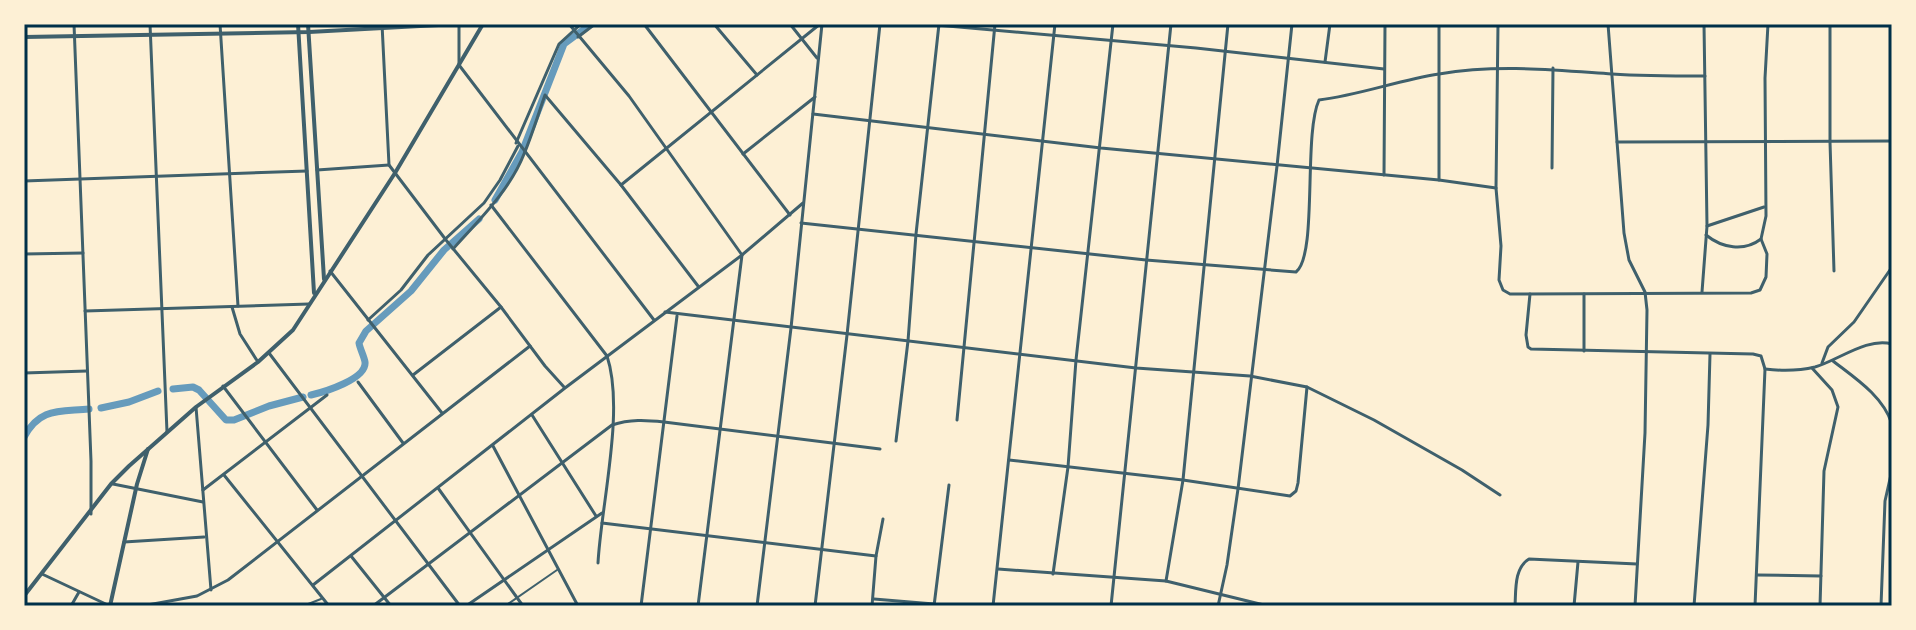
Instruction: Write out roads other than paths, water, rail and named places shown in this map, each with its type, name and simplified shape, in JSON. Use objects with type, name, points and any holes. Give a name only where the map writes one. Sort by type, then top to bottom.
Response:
[{"type":"street","points":[[74,24],[91,514]]},
{"type":"street","points":[[150,24],[167,433]]},
{"type":"street","points":[[220,24],[238,306]]},
{"type":"street","points":[[24,596],[91,514],[111,484],[196,407],[269,353],[293,330],[312,304],[314,295],[298,24]]},
{"type":"street","points":[[308,24],[324,281]]},
{"type":"street","points":[[24,37],[309,32],[458,24],[459,65],[654,320]]},
{"type":"street","points":[[314,295],[395,173],[483,24]]},
{"type":"street","points":[[569,24],[629,96],[742,255],[698,606]]},
{"type":"street","points":[[449,244],[492,192],[518,145],[559,44],[581,24]]},
{"type":"street","points":[[578,37],[595,24]]},
{"type":"street","points":[[644,24],[790,215]]},
{"type":"street","points":[[714,24],[757,75]]},
{"type":"street","points":[[790,24],[817,58]]},
{"type":"street","points":[[621,185],[821,24]]},
{"type":"street","points":[[757,606],[791,328],[821,24]]},
{"type":"street","points":[[815,606],[880,24]]},
{"type":"street","points":[[925,24],[995,27],[1053,36],[1384,69]]},
{"type":"street","points":[[993,606],[1055,24]]},
{"type":"street","points":[[1053,574],[1068,467],[1076,360],[1113,24]]},
{"type":"street","points":[[1111,606],[1171,24]]},
{"type":"street","points":[[1166,581],[1183,480],[1228,24]]},
{"type":"street","points":[[1218,606],[1238,489],[1292,24]]},
{"type":"street","points":[[1325,62],[1330,24]]},
{"type":"street","points":[[1384,175],[1385,24]]},
{"type":"street","points":[[1439,24],[1439,180]]},
{"type":"street","points":[[1498,24],[1496,188],[1501,246],[1500,285],[1510,294],[1751,293],[1760,290],[1766,277],[1767,254],[1761,239],[1766,206],[1764,142],[1768,24]]},
{"type":"street","points":[[1608,24],[1626,248],[1645,292],[1648,353],[1635,606]]},
{"type":"street","points":[[1702,293],[1707,226],[1704,24]]},
{"type":"street","points":[[1830,24],[1834,271]]},
{"type":"street","points":[[1891,24],[1892,100]]},
{"type":"street","points":[[896,441],[939,25]]},
{"type":"street","points":[[382,26],[389,165],[565,388]]},
{"type":"street","points":[[957,420],[995,27]]},
{"type":"street","points":[[1552,168],[1553,68]]},
{"type":"street","points":[[801,223],[1146,260],[1296,272],[1302,268],[1304,256],[1309,168],[1317,102],[1439,74],[1498,69],[1553,68],[1612,74],[1705,76]]},
{"type":"street","points":[[368,321],[393,298],[428,255],[449,244],[491,205],[510,181],[524,153],[545,95],[621,185],[698,286]]},
{"type":"street","points":[[743,154],[815,97]]},
{"type":"street","points":[[813,114],[1101,148],[1496,188]]},
{"type":"street","points":[[1617,142],[1892,141]]},
{"type":"street","points":[[317,170],[389,165]]},
{"type":"street","points":[[24,181],[307,171]]},
{"type":"street","points":[[313,585],[565,388],[742,255],[803,203]]},
{"type":"street","points":[[491,205],[607,356],[612,381],[612,425],[598,563]]},
{"type":"street","points":[[1707,226],[1766,206]]},
{"type":"street","points":[[1706,235],[1717,244],[1729,247],[1749,245],[1761,239]]},
{"type":"street","points":[[24,254],[83,253]]},
{"type":"street","points":[[1821,365],[1828,347],[1854,322],[1892,267]]},
{"type":"street","points":[[330,271],[442,413]]},
{"type":"street","points":[[1530,294],[1526,343],[1531,349],[1761,356],[1765,369],[1755,606]]},
{"type":"street","points":[[1584,294],[1584,351]]},
{"type":"street","points":[[85,311],[312,304]]},
{"type":"street","points":[[232,307],[240,334],[258,362]]},
{"type":"street","points":[[413,375],[501,307]]},
{"type":"street","points":[[665,312],[1136,368],[1250,376],[1307,387],[1374,420],[1500,495]]},
{"type":"street","points":[[641,606],[677,314]]},
{"type":"street","points":[[1765,369],[1797,371],[1833,361],[1874,343],[1892,344]]},
{"type":"street","points":[[142,606],[197,596],[211,590],[277,543],[530,346]]},
{"type":"street","points":[[269,353],[460,606]]},
{"type":"street","points":[[1694,606],[1708,425],[1710,354]]},
{"type":"street","points":[[1833,361],[1877,398],[1887,410],[1892,424]]},
{"type":"street","points":[[1812,368],[1832,390],[1838,407],[1824,471],[1820,606]]},
{"type":"street","points":[[24,373],[87,371]]},
{"type":"street","points":[[358,382],[403,443]]},
{"type":"street","points":[[222,386],[317,510]]},
{"type":"street","points":[[1009,460],[1183,480],[1286,497],[1293,495],[1298,483],[1307,387]]},
{"type":"street","points":[[203,490],[327,395]]},
{"type":"street","points":[[196,407],[211,590]]},
{"type":"street","points":[[532,415],[596,516]]},
{"type":"street","points":[[373,606],[612,425],[638,419],[880,449]]},
{"type":"street","points":[[493,446],[578,606]]},
{"type":"street","points":[[42,574],[110,606],[149,448]]},
{"type":"street","points":[[1881,606],[1887,484],[1892,470]]},
{"type":"street","points":[[224,475],[329,606]]},
{"type":"street","points":[[111,484],[203,502]]},
{"type":"street","points":[[873,599],[934,605],[949,485]]},
{"type":"street","points":[[438,488],[523,606]]},
{"type":"street","points":[[466,606],[603,512]]},
{"type":"street","points":[[872,606],[883,519]]},
{"type":"street","points":[[602,523],[876,556]]},
{"type":"street","points":[[124,542],[205,537]]},
{"type":"street","points":[[351,556],[391,606]]},
{"type":"street","points":[[1515,606],[1523,562],[1538,558],[1638,565]]},
{"type":"street","points":[[1574,606],[1578,562]]},
{"type":"street","points":[[998,569],[1166,581],[1268,606]]},
{"type":"street","points":[[505,606],[557,570]]},
{"type":"street","points":[[1757,575],[1821,576]]},
{"type":"street","points":[[71,606],[79,591]]},
{"type":"street","points":[[303,606],[323,598]]},
{"type":"waterway","points":[[495,200],[522,152],[564,44],[591,24]]},
{"type":"waterway","points":[[311,395],[344,384],[359,374],[365,362],[359,343],[366,331],[411,291],[444,250],[479,219]]},
{"type":"waterway","points":[[173,389],[193,387],[199,390],[226,420],[303,397]]},
{"type":"waterway","points":[[101,408],[158,391]]},
{"type":"waterway","points":[[24,437],[30,427],[44,416],[60,411],[89,409]]}]
